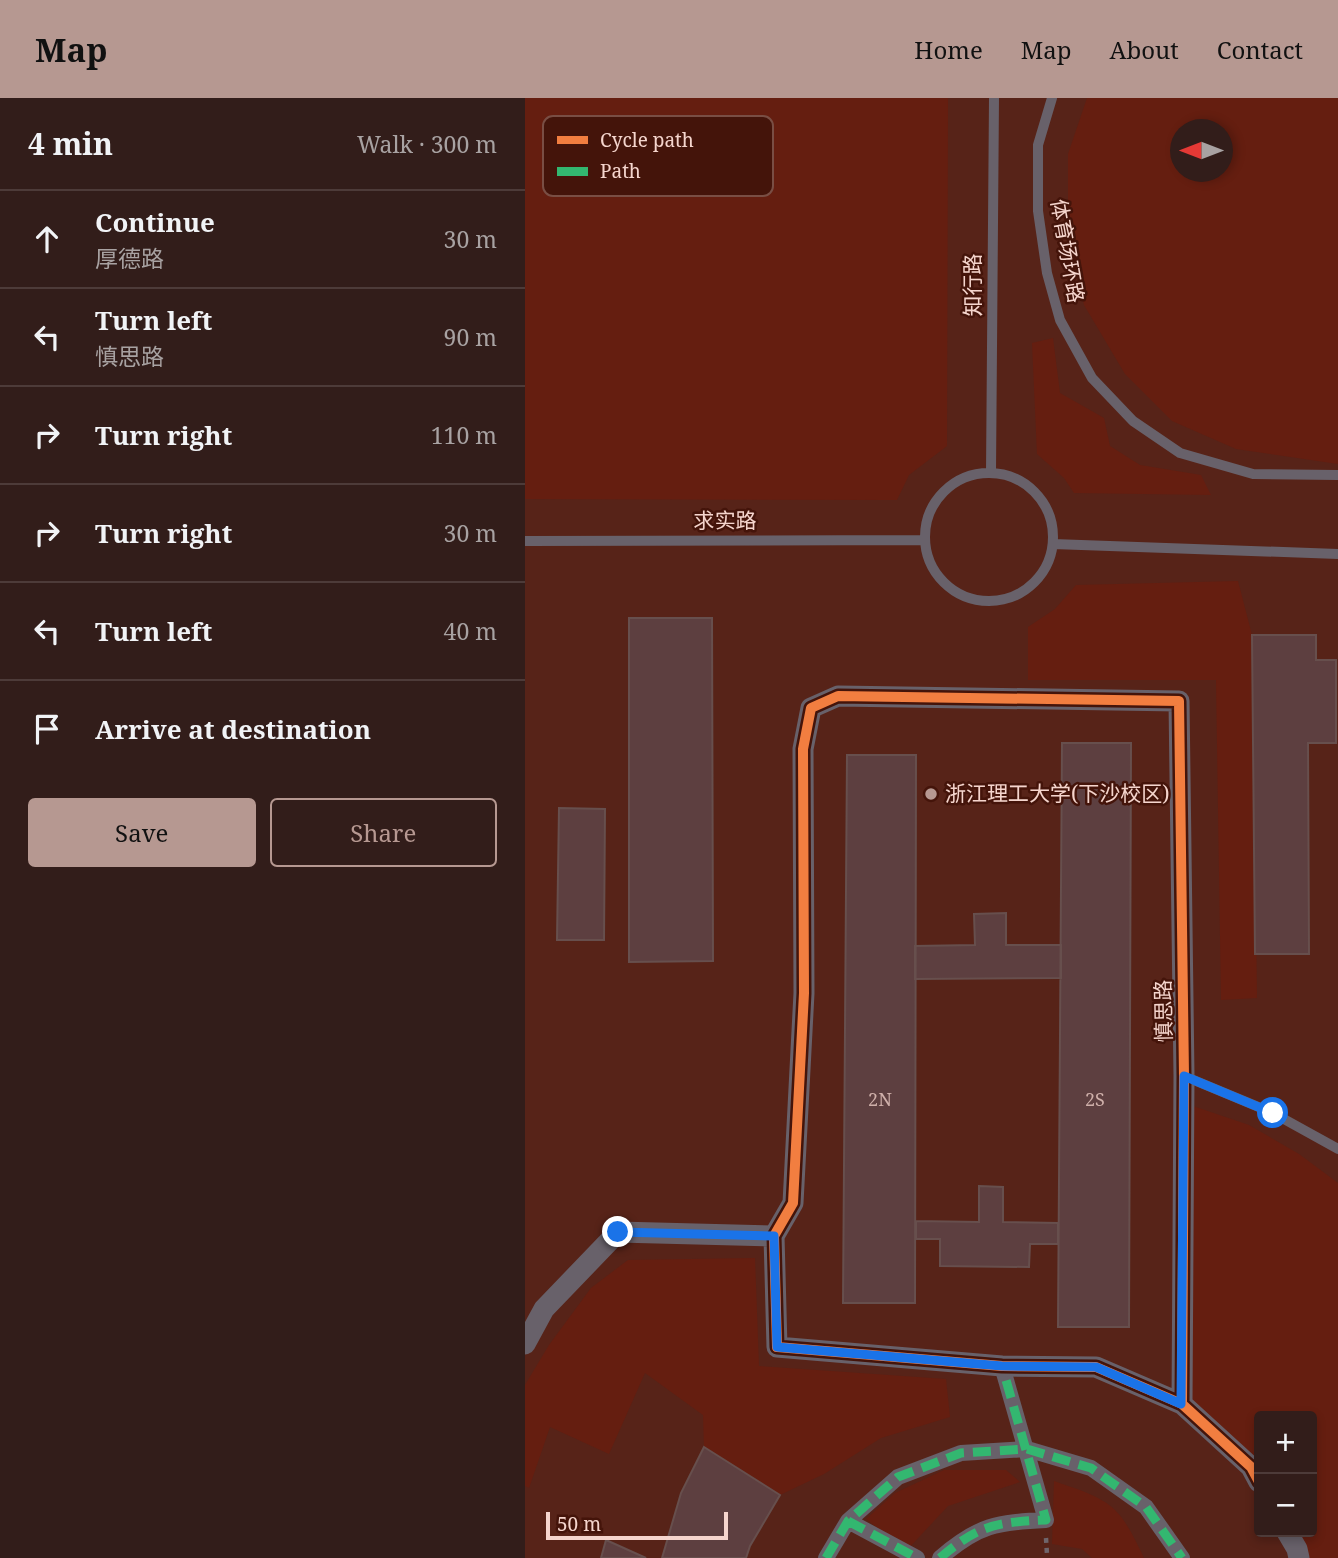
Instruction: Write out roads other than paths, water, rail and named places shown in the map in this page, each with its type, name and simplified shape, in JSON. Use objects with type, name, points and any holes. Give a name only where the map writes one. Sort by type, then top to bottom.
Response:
[{"type":"street","name":"慎思路","points":[[774,1236],[793,1203],[804,993],[803,749],[811,708],[838,696],[1179,701],[1184,1076],[1181,1404]]},
{"type":"street","points":[[525,1344],[544,1309],[618,1232],[774,1236],[777,1347],[1002,1366],[1096,1367],[1181,1404],[1251,1467],[1255,1474]]},
{"type":"street","points":[[940,1558],[964,1538],[1003,1522],[1046,1520],[1002,1366]]},
{"type":"street","points":[[826,1558],[848,1521],[898,1477],[961,1453],[1027,1450],[1091,1468],[1146,1507],[1182,1558]]},
{"type":"street","points":[[848,1521],[917,1558]]},
{"type":"street","points":[[1290,1537],[1299,1558]]},
{"type":"lane","name":"知行路","points":[[991,472],[994,98]]},
{"type":"lane","name":"体育场环路","points":[[1052,98],[1038,145],[1039,223],[1047,273],[1060,320],[1092,378],[1133,421],[1180,453],[1253,474],[1338,475]]},
{"type":"lane","points":[[991,472],[1012,476],[1031,487],[1045,503],[1052,523],[1053,544],[1047,565],[1035,583],[1018,595],[998,601],[976,600],[957,593],[940,579],[929,561],[925,540],[927,519],[936,499],[951,484],[970,475],[991,472]]},
{"type":"lane","name":"求实路","points":[[525,541],[925,540]]},
{"type":"lane","points":[[1053,544],[1338,554]]},
{"type":"lane","points":[[1184,1076],[1273,1113],[1338,1149]]},
{"type":"place","name":"浙江理工大学(下沙校区)","points":[[931,794]]}]
